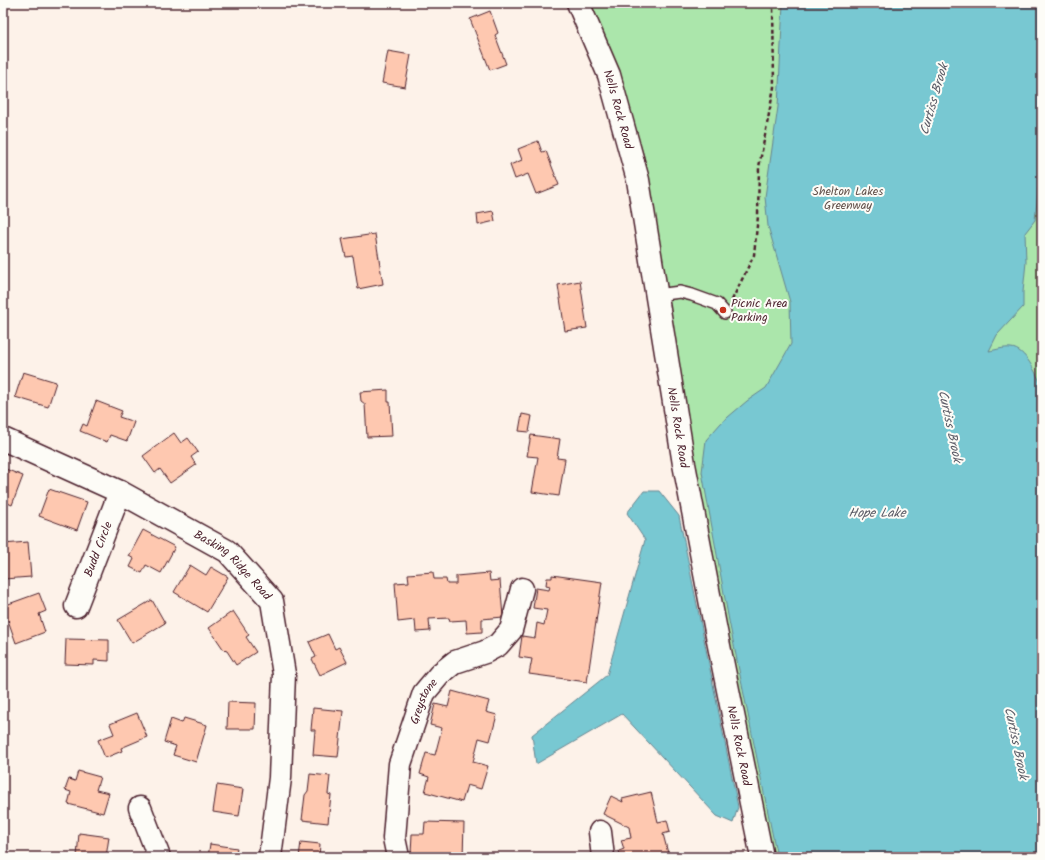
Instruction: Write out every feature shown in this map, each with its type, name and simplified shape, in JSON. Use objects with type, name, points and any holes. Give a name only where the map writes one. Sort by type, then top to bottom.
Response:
[{"type":"street","name":"Nells Rock Road","points":[[578,3],[608,74],[638,180],[686,472],[716,631],[762,857]]},
{"type":"street","name":"Basking Ridge Road","points":[[3,439],[120,492],[227,551],[272,601],[284,674],[280,778],[270,857]]},
{"type":"street","name":"Budd Circle","points":[[76,606],[120,492]]},
{"type":"street","name":"Greystone","points":[[398,857],[394,838],[400,764],[424,693],[440,674],[455,662],[486,652],[498,645],[511,630],[522,589]]},
{"type":"street","points":[[140,808],[159,857]]},
{"type":"street","points":[[600,832],[603,857]]},
{"type":"lane","points":[[657,295],[680,292],[692,295],[717,304],[725,313]]},
{"type":"path","points":[[725,313],[754,255],[758,216],[759,167],[774,87],[773,3]]},
{"type":"green space","name":"Hope Lake","points":[[589,3],[1042,3],[1042,857],[772,857],[711,561],[644,156],[603,33]]},
{"type":"water","name":"Hope Lake","points":[[783,3],[1042,3],[1042,154],[1035,220],[1025,233],[1026,262],[1023,307],[997,335],[989,351],[1003,348],[1016,349],[1026,357],[1034,369],[1042,386],[1042,857],[777,857],[729,621],[702,472],[706,440],[721,423],[747,401],[766,388],[791,344],[790,302],[768,226],[765,197],[778,107]]},
{"type":"water","points":[[644,491],[659,491],[679,516],[738,807],[733,823],[717,816],[622,714],[536,764],[532,735],[607,675],[645,540],[627,513]]},
{"type":"building","points":[[490,11],[498,33],[495,35],[506,64],[490,70],[470,19]]},
{"type":"building","points":[[388,51],[411,55],[405,87],[382,83]]},
{"type":"building","points":[[538,141],[542,152],[546,151],[559,185],[536,194],[528,174],[515,179],[510,165],[522,160],[518,149]]},
{"type":"building","points":[[493,211],[495,221],[478,225],[477,214]]},
{"type":"building","points":[[375,234],[383,284],[358,289],[353,256],[346,257],[342,239]]},
{"type":"building","points":[[580,281],[587,328],[565,331],[558,285]]},
{"type":"building","points":[[23,372],[56,382],[48,407],[15,397]]},
{"type":"building","points":[[388,390],[392,436],[367,437],[365,404],[361,401],[360,392]]},
{"type":"building","points":[[96,401],[122,411],[119,417],[134,422],[127,441],[110,435],[107,442],[80,431],[83,424],[87,426]]},
{"type":"building","points":[[522,414],[532,416],[529,432],[519,431]]},
{"type":"building","points":[[174,433],[181,443],[188,438],[198,452],[191,457],[196,465],[170,483],[160,469],[155,473],[143,456]]},
{"type":"building","points":[[531,435],[560,439],[557,458],[565,459],[559,496],[532,492],[538,457],[527,456]]},
{"type":"building","points":[[3,468],[23,476],[12,505],[3,501]]},
{"type":"building","points":[[49,489],[87,502],[77,530],[39,516]]},
{"type":"building","points":[[143,530],[175,547],[161,573],[146,565],[142,573],[130,567],[134,559],[129,556]]},
{"type":"building","points":[[28,542],[31,577],[4,579],[3,544]]},
{"type":"building","points":[[190,565],[206,575],[211,567],[228,577],[207,612],[174,592]]},
{"type":"building","points":[[433,572],[434,579],[446,579],[447,584],[456,584],[456,576],[489,573],[490,581],[500,580],[503,617],[482,619],[482,632],[467,633],[466,620],[450,621],[449,618],[429,619],[430,631],[416,632],[415,620],[398,622],[395,583],[409,582],[408,574]]},
{"type":"building","points":[[552,575],[602,582],[587,682],[529,674],[532,659],[519,657],[522,636],[535,638],[537,623],[544,625],[547,610],[533,608],[536,588],[549,590],[550,586],[546,585],[547,578],[552,578]]},
{"type":"building","points":[[39,593],[46,611],[39,614],[45,632],[16,643],[3,606]]},
{"type":"building","points":[[152,600],[165,623],[132,643],[118,620]]},
{"type":"building","points":[[233,611],[249,635],[246,637],[256,652],[236,665],[209,628]]},
{"type":"building","points":[[328,634],[335,649],[339,647],[347,662],[320,675],[312,659],[316,657],[309,642]]},
{"type":"building","points":[[66,639],[109,640],[109,661],[94,660],[94,665],[65,664]]},
{"type":"building","points":[[452,691],[489,701],[486,712],[497,715],[490,741],[479,738],[473,762],[488,766],[481,789],[467,785],[462,802],[425,792],[429,777],[420,774],[426,753],[435,755],[442,728],[430,725],[435,704],[448,707]]},
{"type":"building","points":[[228,702],[256,703],[255,729],[227,729]]},
{"type":"building","points":[[313,708],[343,711],[338,757],[313,755],[315,730],[311,730]]},
{"type":"building","points":[[137,713],[147,737],[121,748],[122,751],[105,758],[98,740],[114,734],[110,724]]},
{"type":"building","points":[[184,718],[207,725],[196,762],[173,755],[176,746],[164,742],[171,719],[182,723]]},
{"type":"building","points":[[78,771],[100,777],[96,790],[109,793],[103,813],[68,804],[71,792],[65,790],[69,779],[75,781]]},
{"type":"building","points":[[310,774],[330,776],[328,794],[331,795],[328,823],[302,820],[305,795],[308,791]]},
{"type":"building","points":[[217,785],[243,789],[239,816],[213,812]]},
{"type":"building","points":[[651,792],[658,822],[667,820],[670,832],[663,834],[669,857],[621,857],[619,851],[624,849],[621,840],[631,838],[629,827],[603,814],[611,796],[623,802],[622,799]]},
{"type":"building","points":[[425,822],[464,823],[463,857],[424,857],[424,853],[411,853],[412,834],[424,834]]},
{"type":"building","points":[[79,833],[109,837],[106,857],[77,857]]},
{"type":"building","points":[[301,842],[320,844],[319,857],[299,857]]},
{"type":"building","points":[[210,844],[237,848],[235,857],[208,857]]},
{"type":"place","name":"Picnic Area Parking","points":[[723,310]]},
{"type":"water label","name":"Curtiss Brook","points":[[933,99]]},
{"type":"water label","name":"Curtiss Brook","points":[[951,426]]},
{"type":"water label","name":"Curtiss Brook","points":[[1017,743]]},
{"type":"park label","name":"Shelton Lakes Greenway","points":[[848,198]]}]
